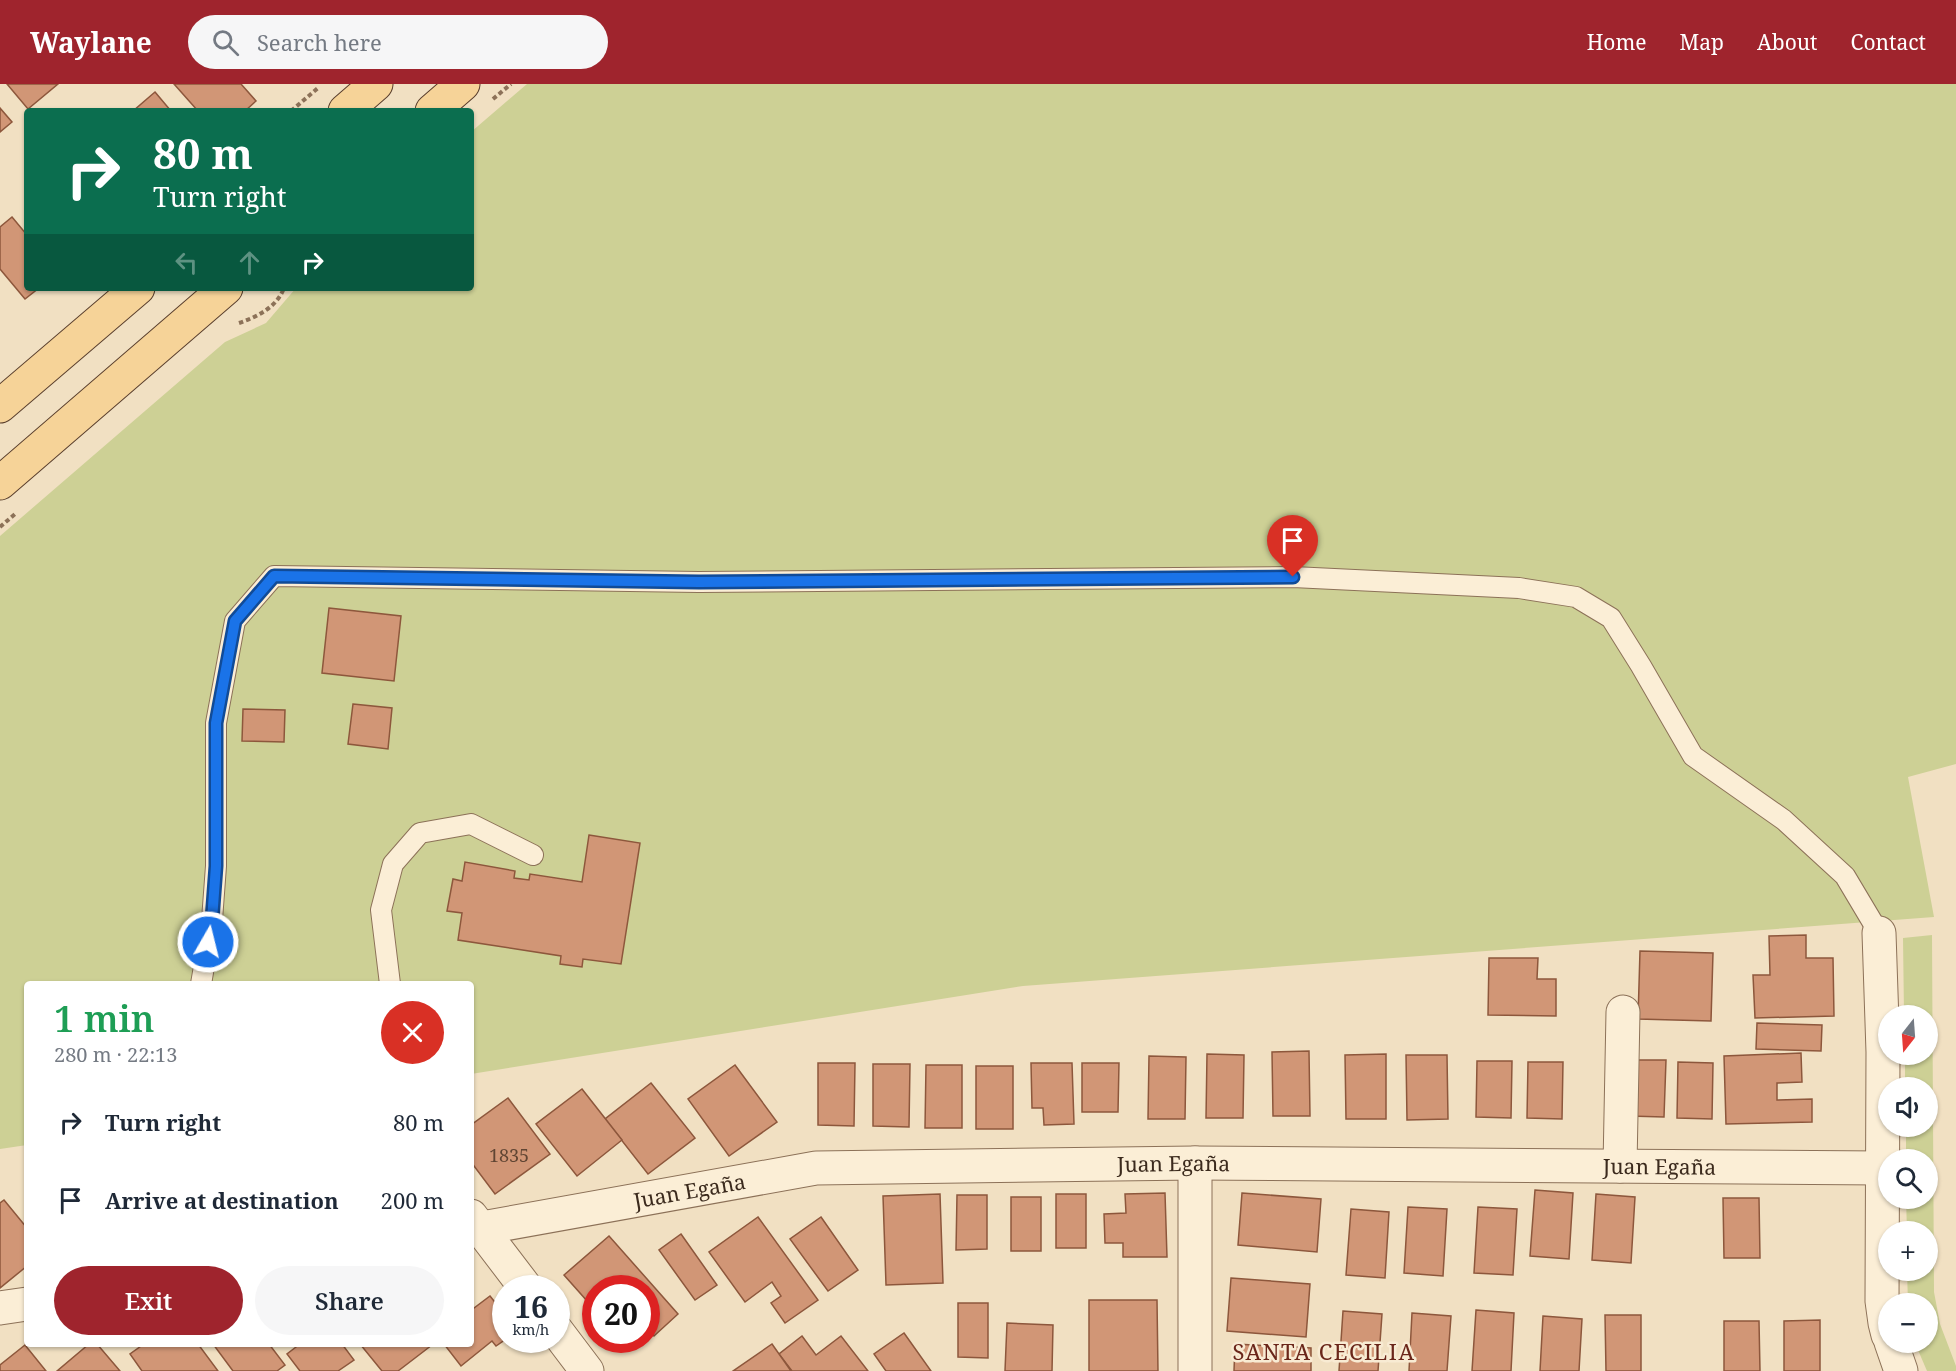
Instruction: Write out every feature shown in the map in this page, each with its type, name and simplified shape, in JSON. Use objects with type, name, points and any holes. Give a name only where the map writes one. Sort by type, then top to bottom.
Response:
[{"type":"main road","points":[[348,108],[376,84]]},
{"type":"main road","points":[[435,108],[463,84]]},
{"type":"main road","points":[[0,406],[134,291]]},
{"type":"main road","points":[[0,483],[223,291]]},
{"type":"street","points":[[1879,933],[1883,1052],[1882,1149]]},
{"type":"street","points":[[1620,1166],[1623,1012]]},
{"type":"street","points":[[1195,1163],[1195,1371]]},
{"type":"street","name":"Juan Egaña","points":[[474,1225],[816,1168],[1195,1163],[1878,1168]]},
{"type":"street","points":[[1882,1209],[1882,1293]]},
{"type":"street","points":[[474,1225],[515,1275]]},
{"type":"street","points":[[0,1308],[24,1304]]},
{"type":"street","points":[[570,1349],[587,1371]]},
{"type":"street","points":[[1895,1353],[1901,1371]]},
{"type":"lane","points":[[202,981],[212,920],[216,866],[216,723],[235,621],[274,576],[699,582],[1293,577],[1519,588],[1576,597],[1611,618],[1693,756],[1784,820],[1845,876],[1879,933]]},
{"type":"lane","points":[[390,981],[381,910],[393,864],[420,833],[471,824],[533,855]]},
{"type":"path","points":[[295,108],[323,84]]},
{"type":"green space","points":[[527,84],[1956,84],[1956,764],[1908,777],[1934,917],[1023,986],[474,1074],[474,981],[24,981],[24,1145],[0,1149],[0,536],[225,342],[266,323],[293,291],[474,291],[474,129]]},
{"type":"green space","points":[[1932,935],[1932,1005],[1904,1005],[1903,938]]},
{"type":"green space","points":[[1905,1065],[1933,1065],[1933,1077],[1905,1077]]},
{"type":"green space","points":[[1906,1137],[1933,1137],[1933,1149],[1906,1149]]},
{"type":"green space","points":[[1906,1209],[1934,1209],[1934,1221],[1907,1221]]},
{"type":"green space","points":[[1907,1281],[1934,1281],[1934,1293],[1908,1293]]},
{"type":"green space","points":[[1938,1313],[1956,1371],[1927,1371],[1919,1353],[1938,1353]]},
{"type":"building","points":[[7,84],[58,84],[29,108]]},
{"type":"building","points":[[174,84],[241,84],[256,101],[248,108],[195,108]]},
{"type":"building","points":[[155,92],[168,108],[136,108]]},
{"type":"building","points":[[0,108],[12,122],[0,132]]},
{"type":"building","points":[[12,217],[24,231],[24,291],[35,291],[25,299],[0,269],[0,227]]},
{"type":"building","points":[[329,608],[401,616],[394,681],[322,673]]},
{"type":"building","points":[[353,704],[392,708],[388,749],[348,744]]},
{"type":"building","points":[[243,709],[285,710],[284,742],[242,741]]},
{"type":"building","points":[[589,835],[640,843],[621,964],[583,959],[582,967],[560,964],[561,956],[458,940],[462,913],[447,911],[453,879],[462,881],[465,862],[515,871],[514,878],[529,880],[530,874],[582,882]]},
{"type":"building","points":[[1806,935],[1806,958],[1833,958],[1834,1016],[1755,1018],[1753,975],[1770,975],[1769,936]]},
{"type":"building","points":[[1640,951],[1713,953],[1711,1021],[1638,1019]]},
{"type":"building","points":[[1489,958],[1538,958],[1537,979],[1556,979],[1556,1016],[1488,1015]]},
{"type":"building","points":[[1757,1023],[1822,1025],[1821,1051],[1756,1049]]},
{"type":"building","points":[[1309,1051],[1310,1116],[1273,1116],[1272,1052]]},
{"type":"building","points":[[1801,1053],[1802,1082],[1777,1083],[1777,1100],[1812,1099],[1812,1122],[1726,1124],[1724,1056]]},
{"type":"building","points":[[1207,1054],[1244,1055],[1243,1118],[1206,1118]]},
{"type":"building","points":[[1386,1054],[1386,1119],[1346,1119],[1345,1055]]},
{"type":"building","points":[[1406,1055],[1447,1055],[1448,1119],[1407,1120]]},
{"type":"building","points":[[1149,1056],[1186,1057],[1185,1119],[1148,1119]]},
{"type":"building","points":[[1630,1060],[1666,1060],[1664,1117],[1629,1116]]},
{"type":"building","points":[[1477,1061],[1512,1061],[1511,1118],[1476,1117]]},
{"type":"building","points":[[1528,1062],[1563,1062],[1562,1119],[1527,1118]]},
{"type":"building","points":[[1678,1062],[1713,1063],[1712,1119],[1677,1118]]},
{"type":"building","points":[[818,1063],[855,1063],[854,1126],[818,1125]]},
{"type":"building","points":[[1031,1063],[1072,1063],[1074,1124],[1044,1125],[1043,1108],[1032,1108]]},
{"type":"building","points":[[1082,1063],[1119,1063],[1118,1112],[1082,1112]]},
{"type":"building","points":[[873,1064],[910,1064],[909,1127],[873,1126]]},
{"type":"building","points":[[735,1065],[777,1122],[729,1156],[688,1099]]},
{"type":"building","points":[[926,1065],[962,1065],[962,1128],[925,1128]]},
{"type":"building","points":[[976,1066],[1013,1066],[1013,1129],[976,1129]]},
{"type":"building","points":[[651,1083],[695,1138],[648,1174],[605,1119]]},
{"type":"building","points":[[582,1089],[622,1140],[577,1176],[536,1124]]},
{"type":"building","points":[[508,1098],[550,1154],[495,1194],[474,1166],[474,1123]]},
{"type":"building","points":[[1535,1190],[1573,1193],[1569,1259],[1530,1256]]},
{"type":"building","points":[[1165,1193],[1167,1257],[1123,1257],[1123,1243],[1105,1243],[1104,1214],[1126,1213],[1125,1194]]},
{"type":"building","points":[[1242,1193],[1321,1199],[1317,1252],[1238,1245]]},
{"type":"building","points":[[940,1194],[943,1283],[886,1285],[883,1196]]},
{"type":"building","points":[[1056,1194],[1086,1194],[1086,1248],[1056,1248]]},
{"type":"building","points":[[1596,1194],[1635,1197],[1631,1263],[1592,1260]]},
{"type":"building","points":[[957,1195],[987,1195],[987,1249],[956,1250]]},
{"type":"building","points":[[1011,1197],[1041,1197],[1041,1251],[1011,1251]]},
{"type":"building","points":[[1723,1198],[1759,1198],[1760,1258],[1724,1258]]},
{"type":"building","points":[[4,1200],[24,1224],[24,1268],[0,1288],[0,1203]]},
{"type":"building","points":[[1408,1207],[1447,1209],[1443,1276],[1404,1273]]},
{"type":"building","points":[[1478,1207],[1517,1209],[1513,1275],[1474,1273]]},
{"type":"building","points":[[1351,1209],[1389,1212],[1385,1278],[1346,1275]]},
{"type":"building","points":[[758,1217],[818,1300],[785,1323],[771,1303],[781,1296],[772,1282],[745,1302],[709,1252]]},
{"type":"building","points":[[821,1217],[858,1270],[828,1291],[790,1239]]},
{"type":"building","points":[[681,1234],[717,1285],[695,1300],[659,1250]]},
{"type":"building","points":[[609,1236],[644,1275],[582,1275],[582,1295],[570,1282],[570,1275],[564,1275]]},
{"type":"building","points":[[1231,1278],[1310,1284],[1306,1337],[1227,1331]]},
{"type":"building","points":[[660,1294],[678,1314],[660,1330]]},
{"type":"building","points":[[490,1296],[492,1298],[492,1341],[461,1366],[446,1347],[474,1347],[474,1308]]},
{"type":"building","points":[[1089,1300],[1157,1300],[1158,1371],[1089,1371]]},
{"type":"building","points":[[958,1303],[988,1303],[988,1358],[958,1357]]},
{"type":"building","points":[[1476,1310],[1514,1313],[1511,1371],[1472,1371]]},
{"type":"building","points":[[1343,1311],[1382,1314],[1378,1371],[1339,1371]]},
{"type":"building","points":[[1412,1313],[1451,1316],[1447,1371],[1409,1371]]},
{"type":"building","points":[[1605,1315],[1641,1315],[1641,1371],[1606,1371]]},
{"type":"building","points":[[1543,1316],[1582,1319],[1579,1371],[1540,1371]]},
{"type":"building","points":[[1820,1320],[1820,1371],[1784,1371],[1784,1321]]},
{"type":"building","points":[[1724,1321],[1759,1321],[1760,1371],[1724,1371]]},
{"type":"building","points":[[1007,1323],[1053,1325],[1052,1371],[1005,1371]]},
{"type":"building","points":[[904,1333],[931,1371],[886,1371],[874,1354]]},
{"type":"building","points":[[802,1336],[816,1355],[841,1336],[868,1371],[792,1371],[779,1354]]},
{"type":"building","points":[[772,1344],[791,1371],[733,1371]]},
{"type":"building","points":[[1235,1344],[1311,1348],[1311,1371],[1234,1371]]},
{"type":"building","points":[[24,1346],[46,1371],[0,1371],[0,1365]]},
{"type":"building","points":[[85,1347],[100,1347],[120,1371],[57,1371]]},
{"type":"building","points":[[140,1347],[200,1347],[218,1371],[142,1371],[130,1354]]},
{"type":"building","points":[[215,1347],[271,1347],[285,1365],[277,1371],[233,1371]]},
{"type":"building","points":[[296,1347],[344,1347],[354,1360],[338,1371],[300,1371],[287,1354]]},
{"type":"building","points":[[362,1347],[429,1347],[398,1371],[382,1371]]},
{"type":"district","name":"SANTA CECILIA","points":[[1324,1351]]},
{"type":"route","points":[[208,942],[216,866],[216,723],[235,621],[274,576],[699,582],[1293,577]]}]
